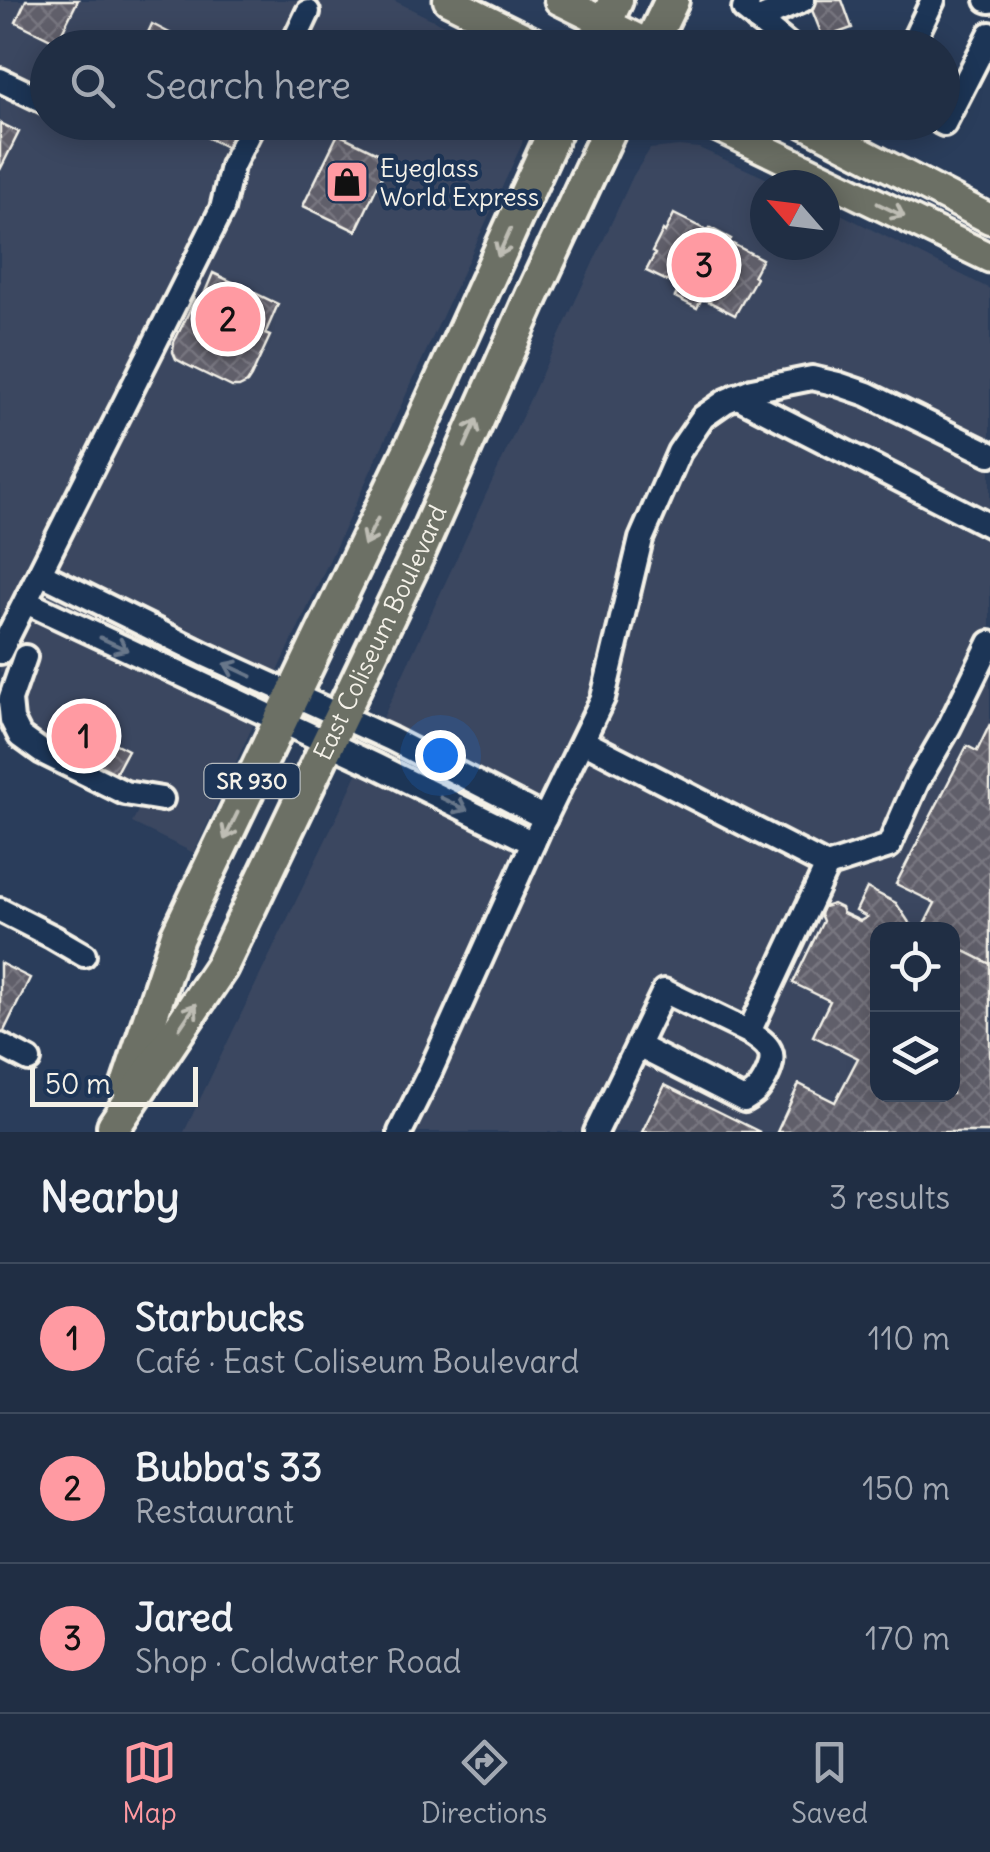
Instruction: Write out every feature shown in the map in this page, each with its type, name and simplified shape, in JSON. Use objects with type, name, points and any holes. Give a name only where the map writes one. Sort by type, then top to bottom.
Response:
[{"type":"highway","points":[[659,30],[672,0]]},
{"type":"highway","name":"East Coliseum Boulevard","points":[[113,1129],[177,938],[413,444],[551,140]]},
{"type":"highway","name":"East Coliseum Boulevard","points":[[113,1129],[221,966],[418,554],[605,140]]},
{"type":"main road","points":[[448,0],[509,30]]},
{"type":"main road","points":[[558,0],[605,23]]},
{"type":"main road","points":[[745,140],[990,258]]},
{"type":"main road","points":[[839,140],[988,213]]},
{"type":"lane","points":[[753,10],[803,0]]},
{"type":"lane","points":[[919,30],[934,0]]},
{"type":"lane","points":[[753,10],[774,30]]},
{"type":"lane","points":[[300,30],[308,12]]},
{"type":"lane","points":[[960,93],[990,34]]},
{"type":"lane","points":[[0,80],[30,94]]},
{"type":"lane","points":[[0,652],[222,209],[232,166],[245,140]]},
{"type":"lane","points":[[400,1132],[603,698],[641,539],[679,452],[703,418],[726,400],[752,390],[812,378],[867,394],[990,454]]},
{"type":"lane","points":[[736,396],[990,526]]},
{"type":"lane","points":[[40,573],[204,654],[287,708]]},
{"type":"lane","points":[[26,602],[334,730],[533,843]]},
{"type":"lane","points":[[583,741],[828,866],[889,846],[990,643]]},
{"type":"lane","points":[[25,656],[10,700],[12,720],[20,736],[42,752],[125,793],[162,799]]},
{"type":"lane","points":[[334,730],[391,739],[545,818]]},
{"type":"lane","points":[[749,1032],[828,866]]},
{"type":"lane","points":[[0,910],[84,955]]},
{"type":"lane","points":[[596,1132],[664,991],[763,1041],[773,1063],[758,1092],[744,1100],[638,1046]]},
{"type":"lane","points":[[0,1046],[30,1060]]},
{"type":"shaded area","points":[[0,0],[393,0],[454,30],[30,30],[30,140],[523,140],[194,853],[132,823],[141,804],[13,743],[8,671],[0,672]]},
{"type":"shaded area","points":[[699,148],[750,171],[750,260],[840,260],[840,214],[990,289],[990,1132],[184,1132],[345,800],[633,176],[650,149]]},
{"type":"building","points":[[26,0],[78,0],[63,30],[32,30],[16,22]]},
{"type":"building","points":[[808,0],[842,0],[852,28],[820,30]]},
{"type":"building","points":[[0,123],[19,132],[0,170]]},
{"type":"building","points":[[213,140],[231,140],[227,147]]},
{"type":"building","name":"Eyeglass World Express","points":[[335,140],[350,140],[390,159],[356,231],[303,206]]},
{"type":"building","points":[[674,214],[731,239],[729,242],[750,253],[750,260],[761,260],[735,315],[702,298],[697,308],[675,297],[680,287],[646,271]]},
{"type":"building","points":[[213,273],[278,304],[265,334],[270,336],[251,377],[239,387],[185,364],[173,352],[195,300],[200,304]]},
{"type":"building","points":[[73,722],[128,750],[114,776],[60,749]]},
{"type":"building","points":[[990,724],[990,964],[960,949],[960,922],[926,922],[935,903],[896,884],[967,746],[977,751]]},
{"type":"building","points":[[867,888],[896,903],[909,922],[870,922],[870,1102],[960,1102],[960,949],[990,964],[990,1132],[777,1132],[799,1084],[835,1102],[858,1058],[813,1036],[830,1001],[793,983],[823,921],[823,907],[833,904],[860,921],[867,917],[856,911]]},
{"type":"building","points":[[0,963],[30,978],[2,1035],[0,1034]]},
{"type":"building","points":[[665,1085],[760,1132],[642,1132]]},
{"type":"place","name":"Eyeglass World Express","points":[[347,182]]},
{"type":"place","name":"Jared","points":[[704,265]]},
{"type":"place","name":"Bubba's 33","points":[[228,319]]},
{"type":"place","name":"Starbucks","points":[[84,736]]}]
